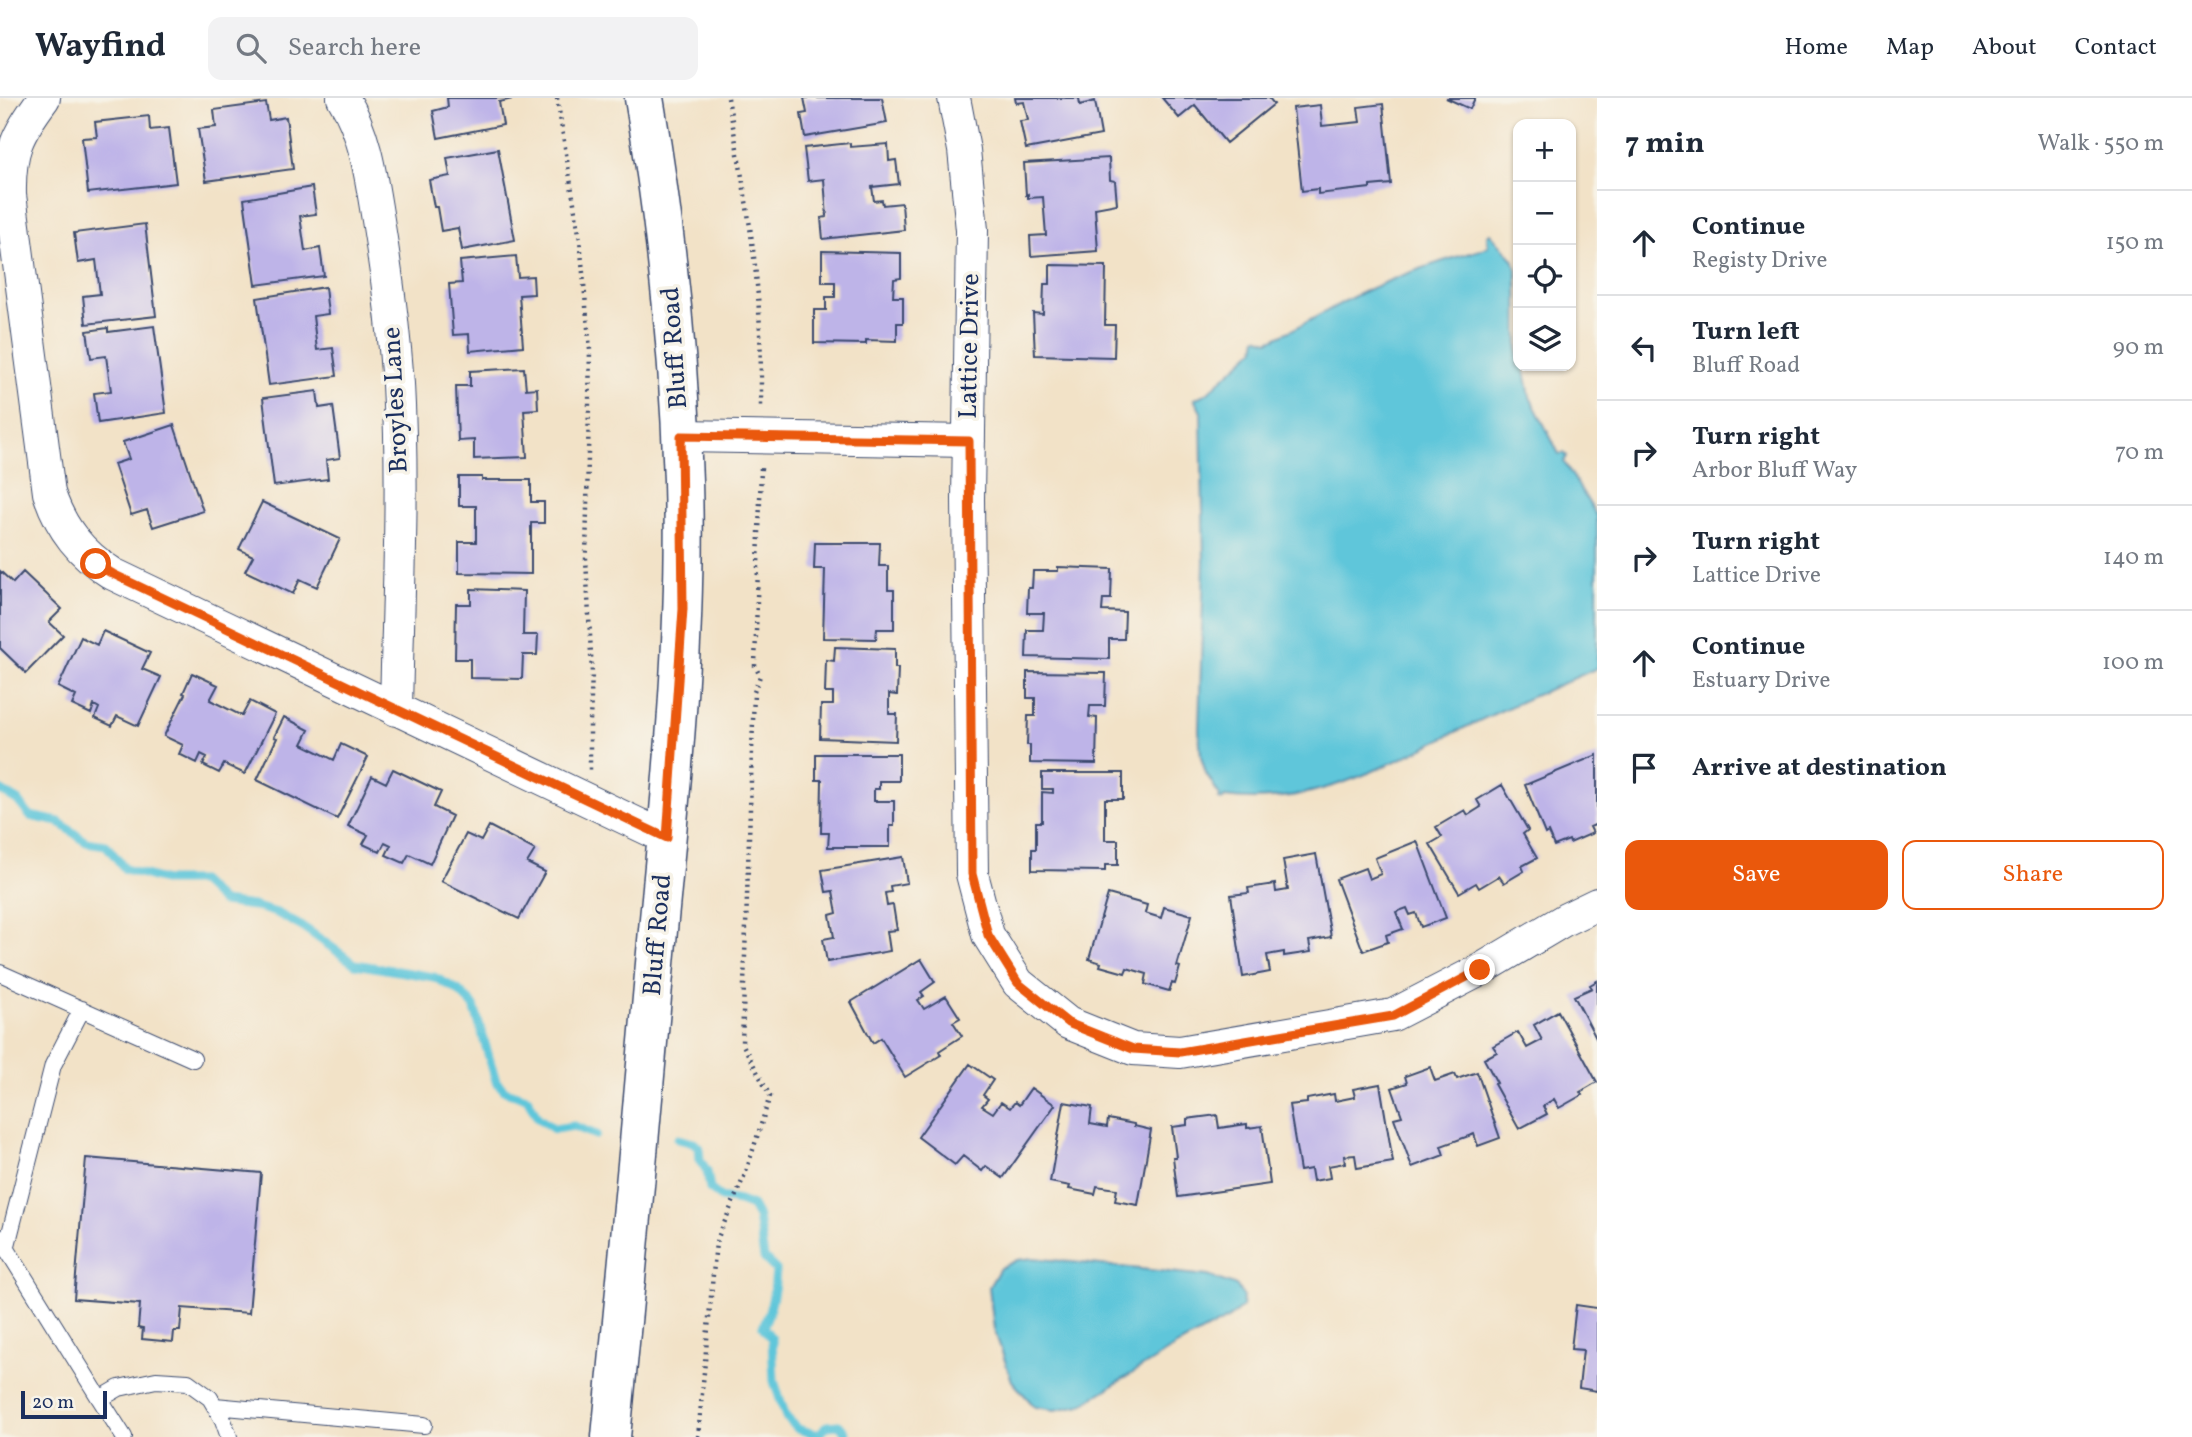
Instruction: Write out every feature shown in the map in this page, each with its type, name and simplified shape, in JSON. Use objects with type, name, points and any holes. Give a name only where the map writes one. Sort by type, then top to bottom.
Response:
[{"type":"main road","name":"Bluff Road","points":[[611,1437],[667,838],[683,609],[681,436],[676,330],[668,252],[644,98]]},
{"type":"street","points":[[44,98],[12,119],[10,195],[47,478],[53,506],[66,531],[86,555],[113,574],[667,838]]},
{"type":"street","name":"Broyles Lane","points":[[343,98],[355,117],[362,139],[383,248],[393,320],[400,450],[396,710]]},
{"type":"street","name":"Lattice Drive","points":[[954,98],[968,176],[972,230],[968,527],[972,874],[988,935],[1018,983],[1068,1023],[1133,1049],[1180,1052],[1393,1016],[1597,904]]},
{"type":"street","points":[[681,436],[969,441]]},
{"type":"lane","points":[[0,973],[193,1059]]},
{"type":"lane","points":[[82,1009],[53,1065],[3,1244],[124,1437]]},
{"type":"lane","points":[[100,1399],[119,1388],[156,1380],[188,1382],[210,1398],[229,1437]]},
{"type":"lane","points":[[215,1406],[424,1425]]},
{"type":"path","points":[[557,98],[580,240],[590,350],[586,559],[592,673],[590,747],[593,803]]},
{"type":"path","points":[[698,1437],[716,1242],[746,1172],[770,1096],[742,1043],[754,692],[760,676],[755,666],[762,437],[761,326],[751,228],[727,98]]},
{"type":"water","points":[[1490,233],[1513,259],[1513,371],[1525,371],[1530,397],[1559,454],[1564,453],[1567,456],[1564,462],[1597,516],[1597,668],[1350,780],[1289,796],[1219,799],[1220,796],[1206,773],[1201,757],[1199,730],[1204,562],[1201,412],[1194,399],[1207,393],[1255,349],[1257,337],[1268,341],[1388,281],[1480,250],[1488,246],[1487,235]]},
{"type":"water","points":[[1033,1258],[1208,1276],[1237,1286],[1243,1296],[1242,1307],[1229,1318],[1178,1345],[1081,1405],[1055,1410],[1035,1407],[1012,1381],[994,1329],[989,1287],[1000,1268],[1017,1260]]},
{"type":"building","points":[[447,98],[513,99],[499,102],[503,125],[438,138],[433,111],[448,107]]},
{"type":"building","points":[[804,98],[882,98],[887,123],[805,137],[801,114],[807,113]]},
{"type":"building","points":[[1015,98],[1079,98],[1080,105],[1095,101],[1101,135],[1026,149],[1020,121],[1028,120],[1024,102],[1016,103]]},
{"type":"building","points":[[1162,98],[1269,98],[1274,104],[1226,143],[1195,105],[1179,118]]},
{"type":"building","points":[[1446,98],[1475,98],[1470,109]]},
{"type":"building","points":[[266,103],[269,120],[286,117],[293,169],[206,181],[198,129],[216,127],[214,110]]},
{"type":"building","points":[[1383,104],[1391,184],[1318,194],[1318,189],[1302,191],[1293,108],[1320,105],[1322,126],[1360,122],[1358,107]]},
{"type":"building","points":[[149,116],[150,130],[169,128],[176,183],[88,193],[82,138],[97,137],[95,122]]},
{"type":"building","points":[[850,143],[850,147],[888,144],[889,161],[896,160],[899,184],[872,187],[874,201],[882,200],[883,205],[902,203],[904,230],[823,239],[821,218],[827,217],[824,179],[808,181],[804,148]]},
{"type":"building","points":[[498,149],[515,240],[462,250],[458,228],[441,231],[429,180],[450,176],[447,158]]},
{"type":"building","points":[[1109,158],[1110,180],[1115,181],[1117,204],[1095,208],[1098,251],[1031,256],[1030,236],[1046,235],[1043,197],[1028,198],[1028,194],[1026,195],[1024,163]]},
{"type":"building","points":[[312,187],[316,214],[300,216],[305,251],[320,248],[324,276],[256,285],[244,199]]},
{"type":"building","points":[[145,224],[156,316],[86,324],[83,296],[100,294],[96,260],[78,263],[74,233]]},
{"type":"building","points":[[822,251],[901,253],[901,278],[894,279],[893,297],[903,297],[903,323],[897,323],[897,341],[866,340],[866,344],[814,343],[814,310],[826,310],[826,297],[835,297],[835,282],[822,282]]},
{"type":"building","points":[[516,256],[518,277],[533,276],[534,294],[519,295],[523,346],[470,351],[469,334],[453,335],[449,284],[462,283],[460,261]]},
{"type":"building","points":[[1050,265],[1106,266],[1105,325],[1115,325],[1114,357],[1035,355],[1033,313],[1043,314],[1044,284],[1050,284]]},
{"type":"building","points":[[325,287],[328,314],[313,316],[317,350],[333,348],[337,376],[269,385],[257,298]]},
{"type":"building","points":[[154,326],[166,413],[98,423],[94,393],[111,391],[106,356],[91,358],[87,331],[108,328],[108,332]]},
{"type":"building","points":[[524,368],[526,389],[537,388],[538,409],[524,410],[527,457],[474,459],[474,440],[458,441],[456,386],[470,386],[470,371]]},
{"type":"building","points":[[317,391],[319,408],[333,406],[340,458],[326,460],[328,479],[274,486],[263,398]]},
{"type":"building","points":[[174,425],[203,511],[153,527],[147,510],[131,515],[114,464],[129,459],[123,442]]},
{"type":"building","points":[[459,477],[531,480],[531,502],[544,502],[544,523],[531,523],[531,574],[459,573],[459,542],[476,542],[476,506],[459,506]]},
{"type":"building","points":[[262,502],[340,539],[317,587],[300,579],[293,594],[245,571],[253,556],[239,549]]},
{"type":"building","points":[[815,543],[880,543],[879,566],[888,566],[888,590],[894,590],[894,629],[877,629],[876,639],[823,638],[825,569],[814,569]]},
{"type":"building","points":[[1058,567],[1112,569],[1111,599],[1103,599],[1102,611],[1125,612],[1124,639],[1109,639],[1109,659],[1026,657],[1027,630],[1043,630],[1044,613],[1027,613],[1028,588],[1032,588],[1033,571],[1058,571]]},
{"type":"building","points":[[0,571],[13,583],[23,572],[62,609],[49,622],[63,635],[26,673],[0,648]]},
{"type":"building","points":[[471,589],[524,591],[523,635],[538,635],[537,655],[523,655],[522,679],[470,678],[470,659],[455,659],[456,604],[471,604]]},
{"type":"building","points":[[103,631],[150,653],[142,669],[161,677],[138,726],[117,716],[112,726],[95,718],[99,708],[94,705],[91,714],[72,705],[76,696],[58,687],[81,637],[97,645]]},
{"type":"building","points":[[835,647],[895,649],[895,668],[898,668],[897,695],[889,694],[889,714],[897,714],[896,741],[820,738],[821,705],[833,705],[833,693],[825,693],[826,660],[834,661]]},
{"type":"building","points":[[1027,672],[1106,673],[1105,706],[1090,706],[1089,717],[1097,718],[1096,764],[1030,763],[1030,745],[1027,745],[1028,716],[1035,716],[1035,698],[1027,698]]},
{"type":"building","points":[[192,673],[218,685],[210,700],[242,716],[250,701],[275,714],[245,774],[224,764],[219,773],[203,765],[207,757],[201,754],[197,763],[179,754],[183,745],[164,736],[185,694],[183,693]]},
{"type":"building","points":[[284,717],[309,730],[302,744],[334,760],[341,744],[368,757],[337,819],[257,780]]},
{"type":"building","points":[[816,754],[899,754],[899,781],[879,781],[879,789],[874,789],[874,801],[894,801],[894,826],[890,826],[890,847],[828,847],[829,833],[821,833],[822,780],[816,780]]},
{"type":"building","points":[[1597,755],[1597,824],[1590,827],[1593,833],[1570,843],[1569,840],[1554,846],[1548,832],[1545,834],[1525,785]]},
{"type":"building","points":[[393,769],[441,792],[434,807],[452,816],[430,864],[409,854],[404,863],[386,855],[391,845],[385,842],[380,852],[363,844],[368,835],[348,826],[372,776],[386,783]]},
{"type":"building","points":[[1042,773],[1123,773],[1123,799],[1105,799],[1105,840],[1118,840],[1118,865],[1105,865],[1105,871],[1032,870],[1032,849],[1036,849],[1036,822],[1042,822],[1042,792],[1053,793],[1053,789],[1042,789]]},
{"type":"building","points":[[1502,785],[1528,830],[1523,834],[1537,858],[1522,866],[1524,871],[1504,883],[1499,876],[1479,888],[1476,883],[1459,893],[1430,844],[1442,837],[1436,827],[1465,810],[1468,815],[1481,807],[1477,800]]},
{"type":"building","points":[[489,826],[535,850],[527,863],[545,872],[519,919],[441,881],[466,834],[481,841]]},
{"type":"building","points":[[1417,841],[1446,918],[1421,927],[1416,913],[1410,915],[1407,908],[1396,912],[1403,929],[1386,935],[1388,942],[1363,951],[1336,879],[1365,868],[1369,879],[1381,874],[1375,858]]},
{"type":"building","points":[[1316,854],[1331,937],[1309,941],[1311,952],[1284,956],[1284,952],[1267,955],[1270,972],[1243,977],[1231,895],[1249,893],[1248,888],[1275,884],[1276,892],[1288,890],[1283,860]]},
{"type":"building","points":[[903,857],[907,883],[890,886],[891,892],[885,893],[887,906],[893,905],[897,930],[887,931],[890,951],[827,962],[823,939],[834,937],[830,915],[837,913],[833,891],[826,892],[822,870]]},
{"type":"building","points":[[1108,894],[1147,905],[1145,913],[1161,918],[1164,907],[1192,915],[1177,966],[1180,967],[1175,984],[1172,983],[1169,991],[1145,984],[1147,974],[1127,968],[1125,973],[1100,966],[1101,963],[1089,959]]},
{"type":"building","points":[[921,959],[935,982],[921,992],[924,996],[918,1000],[924,1009],[946,996],[960,1018],[953,1022],[962,1036],[939,1051],[941,1055],[905,1077],[881,1038],[873,1043],[851,1002]]},
{"type":"building","points":[[1597,981],[1597,1040],[1574,996],[1592,988],[1590,985]]},
{"type":"building","points":[[1558,1011],[1597,1082],[1580,1092],[1582,1095],[1559,1108],[1554,1099],[1543,1106],[1547,1114],[1519,1129],[1494,1084],[1497,1083],[1484,1059],[1497,1052],[1493,1046],[1518,1032],[1527,1048],[1542,1040],[1534,1025]]},
{"type":"building","points":[[970,1064],[993,1080],[983,1095],[988,1099],[982,1106],[993,1113],[1001,1102],[1010,1108],[1015,1102],[1019,1105],[1031,1088],[1055,1105],[1003,1178],[986,1166],[982,1171],[963,1156],[955,1165],[918,1137]]},
{"type":"building","points":[[1430,1067],[1435,1081],[1455,1074],[1457,1079],[1477,1072],[1500,1138],[1478,1146],[1474,1134],[1441,1146],[1444,1155],[1412,1167],[1394,1118],[1402,1116],[1392,1088],[1407,1083],[1405,1076]]},
{"type":"building","points":[[1380,1084],[1393,1162],[1357,1168],[1355,1155],[1344,1156],[1345,1163],[1328,1166],[1330,1178],[1313,1181],[1311,1169],[1300,1171],[1289,1105],[1307,1103],[1307,1099],[1334,1094],[1335,1101],[1355,1097],[1353,1089]]},
{"type":"building","points":[[1064,1102],[1092,1107],[1090,1124],[1107,1127],[1108,1119],[1151,1130],[1138,1205],[1115,1201],[1117,1189],[1097,1186],[1095,1194],[1050,1182]]},
{"type":"building","points":[[1217,1115],[1219,1128],[1247,1124],[1247,1128],[1262,1126],[1270,1184],[1178,1197],[1172,1127],[1187,1125],[1187,1119]]},
{"type":"building","points":[[86,1158],[261,1173],[249,1313],[182,1308],[180,1331],[174,1331],[173,1342],[142,1339],[143,1329],[138,1328],[140,1304],[74,1299]]},
{"type":"building","points":[[1576,1305],[1597,1308],[1597,1391],[1579,1388],[1583,1350],[1571,1349]]},
{"type":"waterway","points":[[0,790],[17,800],[30,816],[59,822],[86,842],[106,845],[125,869],[166,881],[200,881],[222,902],[253,906],[277,913],[306,929],[355,964],[434,977],[458,990],[474,1006],[496,1081],[505,1091],[527,1098],[538,1118],[554,1129],[574,1126],[596,1135]]},
{"type":"waterway","points":[[678,1139],[694,1143],[699,1148],[700,1160],[707,1171],[710,1189],[722,1198],[752,1206],[758,1217],[764,1258],[776,1270],[769,1313],[763,1327],[772,1339],[774,1381],[786,1417],[798,1429],[819,1435],[827,1426],[839,1425],[846,1433],[844,1437]]},
{"type":"route","points":[[96,564],[667,838],[683,609],[681,436],[969,441],[972,874],[988,935],[1018,983],[1068,1023],[1133,1049],[1180,1052],[1393,1016],[1480,970]]}]
